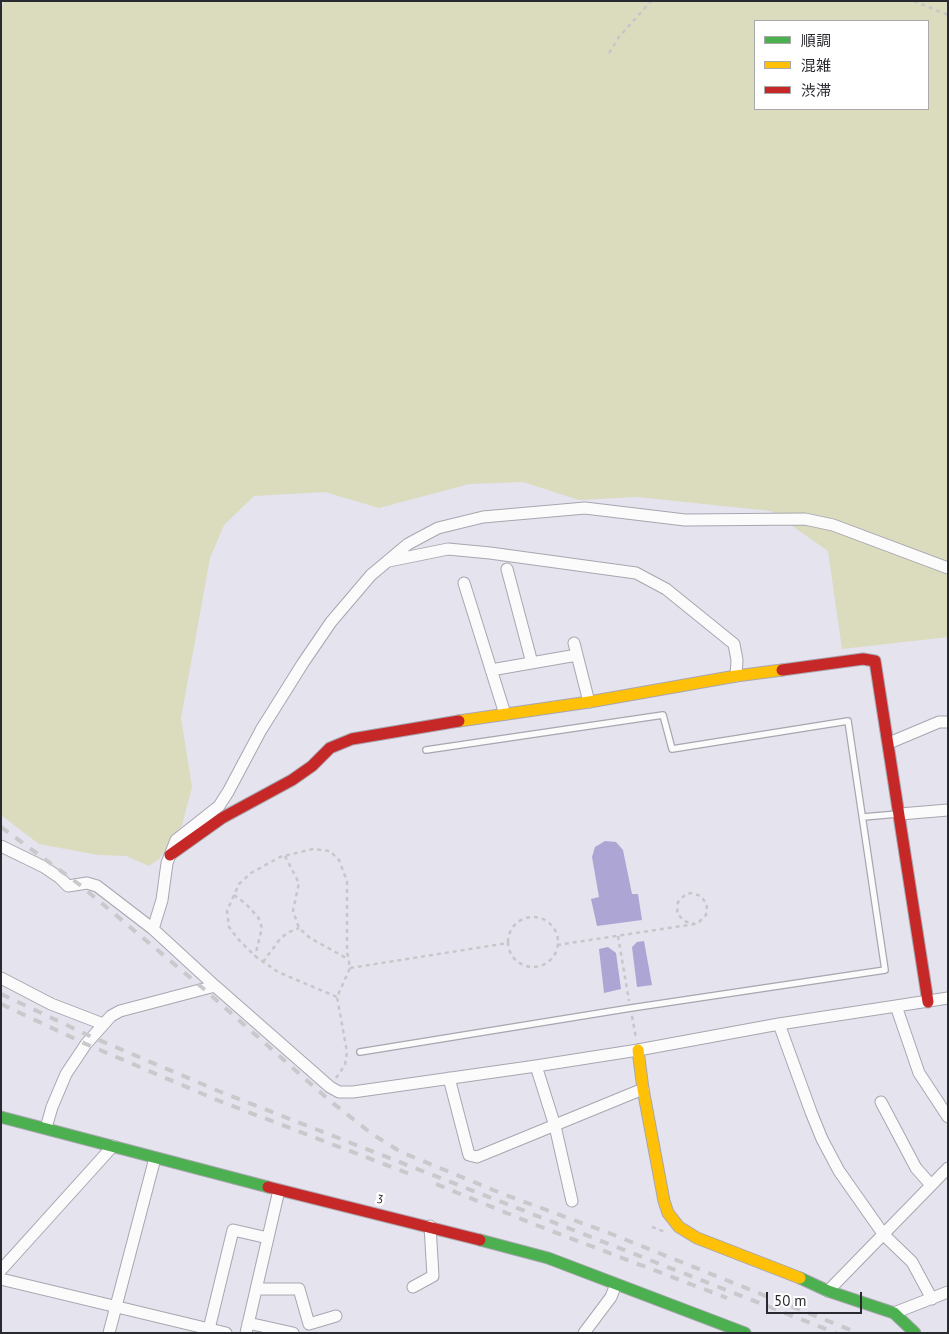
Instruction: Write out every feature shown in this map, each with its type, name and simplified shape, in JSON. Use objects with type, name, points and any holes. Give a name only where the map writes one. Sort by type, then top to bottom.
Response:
[{"type":"street","points":[[153,929],[162,900],[167,863],[176,840],[219,806],[261,730],[309,655],[331,622],[370,575],[408,544],[438,528],[483,517],[585,508],[685,520],[805,519],[833,525],[948,568]]},
{"type":"street","points":[[388,561],[448,549],[636,573],[666,589],[734,644],[737,660],[736,676]]},
{"type":"street","points":[[507,569],[532,662]]},
{"type":"street","points":[[464,583],[505,714]]},
{"type":"street","points":[[491,670],[532,662],[575,649],[589,702]]},
{"type":"street","points":[[170,855],[222,818],[292,780],[312,766],[330,748],[352,739],[589,702],[736,676],[863,659],[875,661],[928,1002]]},
{"type":"street","points":[[888,743],[939,722],[948,722]]},
{"type":"street","points":[[900,814],[948,810]]},
{"type":"street","points":[[1,846],[44,868],[68,886],[87,883],[97,886],[153,929],[214,986],[330,1087],[339,1092],[353,1092],[536,1066],[638,1050],[779,1024],[948,998]]},
{"type":"street","points":[[1,978],[51,1004],[103,1024]]},
{"type":"street","points":[[46,1128],[66,1074],[80,1051],[111,1016],[120,1011],[214,986]]},
{"type":"street","points":[[896,1006],[919,1073],[948,1117]]},
{"type":"street","points":[[779,1024],[822,1139],[855,1195],[884,1235],[912,1262],[932,1299]]},
{"type":"street","points":[[638,1050],[643,1089],[664,1201],[668,1213],[679,1227],[697,1238],[795,1275],[828,1291],[894,1313],[915,1333]]},
{"type":"street","points":[[536,1066],[555,1126],[572,1201]]},
{"type":"street","points":[[449,1078],[469,1155],[477,1157],[643,1089]]},
{"type":"street","points":[[880,1102],[916,1168],[931,1185]]},
{"type":"street","name":"3","points":[[1,1117],[279,1190],[430,1226],[548,1258],[616,1284],[721,1329],[745,1333]]},
{"type":"street","points":[[1,1270],[113,1146]]},
{"type":"street","points":[[109,1333],[155,1158]]},
{"type":"street","points":[[828,1291],[948,1168]]},
{"type":"street","points":[[279,1190],[247,1328],[293,1333]]},
{"type":"street","points":[[413,1287],[433,1276],[430,1226]]},
{"type":"street","points":[[209,1329],[233,1230],[268,1238]]},
{"type":"street","points":[[1,1279],[226,1333]]},
{"type":"street","points":[[584,1333],[611,1297],[616,1284]]},
{"type":"street","points":[[257,1289],[299,1289],[309,1324],[336,1316]]},
{"type":"street","points":[[894,1313],[948,1292]]},
{"type":"lane","points":[[360,1052],[631,1008],[886,970],[848,720],[672,749],[663,715],[426,750]]},
{"type":"lane","points":[[863,817],[900,814]]},
{"type":"path","points":[[609,53],[619,37],[651,1]]},
{"type":"path","points":[[914,1],[948,15]]},
{"type":"path","points":[[330,1087],[345,1065],[347,1052],[337,997],[350,968],[348,958],[347,881],[339,860],[330,851],[313,849],[285,856],[250,873],[239,884],[234,895],[228,911],[229,927],[255,956],[278,972],[337,997]]},
{"type":"path","points":[[285,856],[298,883],[293,912],[299,928],[310,938],[348,958]]},
{"type":"path","points":[[558,945],[695,924],[706,915],[707,905],[701,896],[691,893],[682,898],[677,907],[677,913],[684,922],[695,924]]},
{"type":"path","points":[[234,895],[258,917],[262,928],[255,956]]},
{"type":"path","points":[[530,918],[537,918],[550,925],[557,937],[558,945],[552,958],[540,966],[533,967],[526,966],[514,959],[508,943],[510,934],[517,923],[530,918]]},
{"type":"path","points":[[263,962],[280,939],[287,933],[299,928]]},
{"type":"path","points":[[618,936],[638,1050]]},
{"type":"path","points":[[350,968],[508,943]]},
{"type":"green space","points":[[5,1],[948,1],[948,637],[842,649],[828,551],[771,511],[637,497],[579,500],[523,482],[469,484],[379,508],[325,492],[254,496],[224,525],[210,558],[181,718],[192,787],[182,825],[159,859],[149,866],[126,856],[98,855],[39,844],[1,815],[1,8]]},
{"type":"shaded area","points":[[605,841],[616,842],[623,850],[632,894],[638,894],[642,920],[597,926],[591,899],[599,897],[592,857],[595,847]]},
{"type":"shaded area","points":[[644,941],[652,985],[637,987],[632,947],[637,942]]},
{"type":"shaded area","points":[[608,947],[616,953],[621,989],[604,993],[599,949]]},
{"type":"railway","points":[[1,827],[80,885],[205,990],[329,1100],[372,1134],[401,1152],[858,1333]]},
{"type":"railway","points":[[1,994],[92,1037],[221,1092],[836,1333]]},
{"type":"railway","points":[[1,1004],[86,1044],[217,1100],[415,1176]]},
{"type":"railway","points":[[436,1184],[536,1225],[727,1298]]},
{"type":"traffic: fast","points":[[1,1117],[268,1187]]},
{"type":"traffic: fast","points":[[480,1240],[548,1258],[745,1333]]},
{"type":"traffic: fast","points":[[800,1278],[828,1291],[894,1313],[915,1333]]},
{"type":"traffic: slow","points":[[459,721],[589,702],[736,676],[782,670]]},
{"type":"traffic: slow","points":[[638,1050],[643,1089],[664,1201],[668,1213],[679,1227],[697,1238],[800,1278]]},
{"type":"traffic: jam","points":[[782,670],[863,659],[875,661],[928,1002]]},
{"type":"traffic: jam","points":[[170,855],[222,818],[292,780],[312,766],[330,748],[352,739],[459,721]]},
{"type":"traffic: jam","points":[[268,1187],[480,1240]]}]
